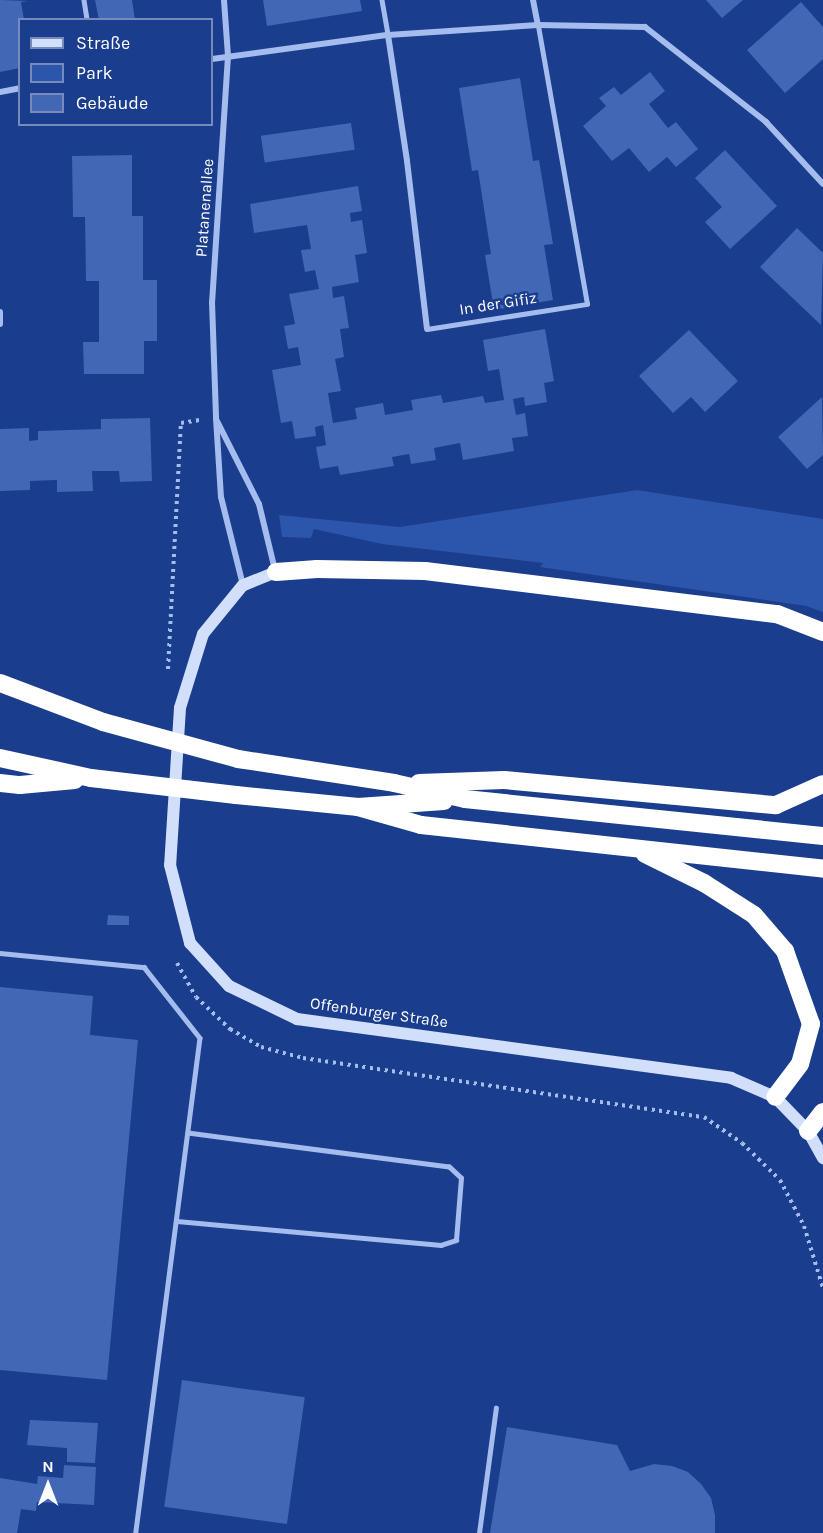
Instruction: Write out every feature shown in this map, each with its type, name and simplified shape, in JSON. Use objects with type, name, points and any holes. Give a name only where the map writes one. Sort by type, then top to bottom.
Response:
[{"type":"highway","points":[[276,572],[317,569],[425,571],[777,614],[823,632]]},
{"type":"highway","points":[[0,683],[103,723],[238,759],[394,783],[465,799],[823,836]]},
{"type":"highway","points":[[0,758],[91,778],[358,807],[465,799]]},
{"type":"highway","points":[[0,783],[20,785],[91,778]]},
{"type":"highway","points":[[394,783],[504,780],[776,805],[823,784]]},
{"type":"highway","points":[[358,807],[421,825],[823,869]]},
{"type":"highway","points":[[633,847],[704,883],[754,915],[785,951],[811,1024],[800,1065],[775,1097]]},
{"type":"highway","points":[[808,1131],[823,1112]]},
{"type":"street","name":"Platanenallee","points":[[224,0],[228,56],[212,302],[221,497],[243,585]]},
{"type":"street","points":[[533,0],[538,25]]},
{"type":"street","points":[[213,59],[388,34],[538,25],[645,27],[766,122],[823,184]]},
{"type":"street","name":"In der Gifiz","points":[[388,34],[407,161],[427,329]]},
{"type":"street","points":[[0,92],[18,88]]},
{"type":"street","points":[[0,312],[0,324]]},
{"type":"street","name":"Platanenallee","points":[[216,418],[259,504],[276,572]]},
{"type":"street","name":"Offenburger Straße","points":[[276,572],[243,585],[203,634],[180,708],[170,865],[189,943],[229,986],[297,1019],[731,1078],[775,1097],[808,1131],[823,1158]]},
{"type":"lane","points":[[84,0],[87,18]]},
{"type":"lane","points":[[382,0],[388,34]]},
{"type":"lane","name":"In der Gifiz","points":[[427,329],[587,304],[538,25]]},
{"type":"lane","points":[[0,953],[144,967],[200,1038],[136,1533]]},
{"type":"lane","points":[[177,1221],[441,1245],[456,1240],[460,1178],[449,1167],[188,1133]]},
{"type":"lane","points":[[479,1533],[496,1408]]},
{"type":"path","points":[[167,673],[181,423],[216,418]]},
{"type":"path","points":[[172,953],[196,997],[230,1029],[261,1047],[303,1058],[704,1117],[742,1143],[780,1180],[804,1226],[823,1287]]},
{"type":"green space","points":[[637,490],[823,519],[823,612],[806,606],[540,567],[543,563],[382,544],[314,529],[311,538],[282,537],[279,515],[400,527]]},
{"type":"building","points":[[0,0],[28,1],[21,2],[24,18],[18,18],[18,68],[0,72]]},
{"type":"building","points":[[95,0],[132,0],[135,18],[99,18]]},
{"type":"building","points":[[263,0],[360,0],[362,11],[267,26]]},
{"type":"building","points":[[706,0],[743,0],[722,18]]},
{"type":"building","points":[[801,2],[823,27],[823,59],[785,93],[747,50]]},
{"type":"building","points":[[650,72],[665,91],[649,104],[668,128],[676,122],[698,149],[676,167],[667,157],[649,172],[629,148],[612,161],[583,126],[606,106],[599,98],[614,87],[621,95]]},
{"type":"building","points":[[520,78],[533,161],[539,160],[553,244],[544,245],[553,300],[494,310],[485,255],[491,254],[478,170],[472,171],[459,88]]},
{"type":"building","points":[[351,123],[355,150],[265,162],[261,136]]},
{"type":"building","points":[[725,150],[777,206],[730,249],[705,222],[722,207],[695,178]]},
{"type":"building","points":[[132,155],[132,216],[143,216],[143,280],[157,280],[157,341],[144,341],[144,374],[84,374],[83,342],[99,342],[99,281],[86,281],[85,217],[73,217],[72,156]]},
{"type":"building","points":[[358,186],[362,211],[350,213],[351,222],[362,220],[367,253],[355,255],[359,282],[332,287],[333,298],[344,296],[349,328],[340,329],[344,357],[335,359],[341,391],[328,393],[333,423],[357,419],[355,408],[383,403],[385,415],[413,410],[411,400],[441,395],[443,403],[483,396],[485,403],[504,400],[499,369],[488,371],[483,340],[545,329],[554,381],[544,383],[547,402],[525,406],[524,397],[513,399],[516,415],[525,413],[528,436],[512,438],[514,451],[463,460],[460,443],[434,448],[436,460],[411,464],[409,454],[392,457],[394,466],[340,475],[338,466],[320,469],[316,447],[326,445],[323,425],[315,427],[316,436],[295,439],[292,421],[281,423],[272,370],[301,365],[298,347],[288,349],[284,326],[295,324],[289,294],[319,289],[315,270],[305,272],[301,250],[311,249],[307,225],[254,233],[250,204]]},
{"type":"building","points":[[797,228],[823,253],[821,325],[760,267]]},
{"type":"building","points":[[689,330],[738,381],[705,412],[691,397],[673,413],[639,376]]},
{"type":"building","points":[[822,397],[823,455],[807,469],[778,437]]},
{"type":"building","points":[[150,418],[152,481],[120,482],[119,471],[92,471],[93,491],[57,492],[57,480],[30,481],[30,490],[0,491],[0,429],[29,428],[29,441],[38,440],[38,431],[101,429],[101,419]]},
{"type":"building","points":[[108,915],[129,916],[129,925],[107,925]]},
{"type":"building","points":[[0,987],[93,996],[90,1035],[138,1040],[107,1380],[0,1370]]},
{"type":"building","points":[[182,1380],[305,1397],[287,1524],[164,1507]]},
{"type":"building","points":[[30,1420],[98,1423],[95,1463],[67,1462],[67,1448],[27,1445]]},
{"type":"building","points":[[507,1427],[617,1445],[630,1471],[654,1464],[672,1466],[688,1472],[711,1498],[715,1515],[715,1533],[490,1533]]},
{"type":"building","points":[[64,1465],[96,1467],[94,1505],[37,1502],[36,1511],[21,1509],[17,1533],[0,1533],[0,1478],[37,1484],[38,1476],[63,1478]]}]
